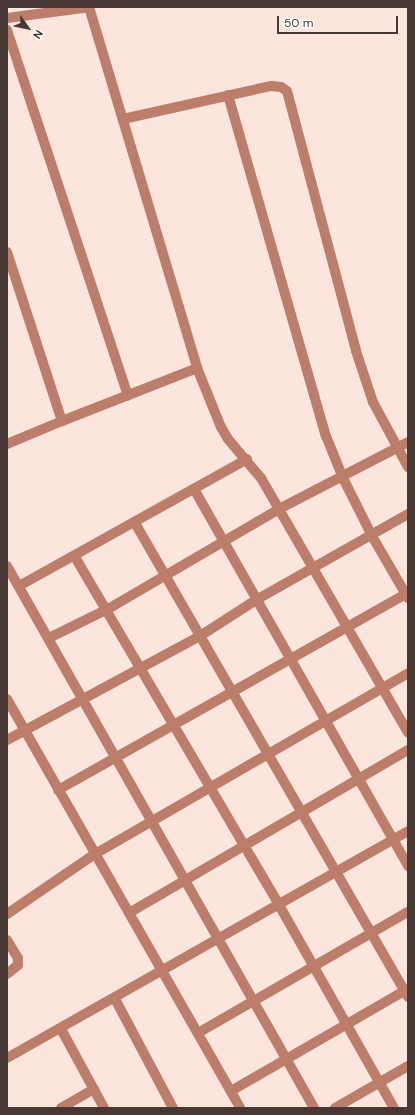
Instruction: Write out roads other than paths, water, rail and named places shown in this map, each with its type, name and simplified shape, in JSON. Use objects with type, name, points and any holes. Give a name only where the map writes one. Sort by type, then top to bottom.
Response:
[{"type":"street","points":[[7,18],[90,7],[197,368],[221,427],[228,439],[262,478],[278,509],[408,733]]},
{"type":"street","points":[[7,30],[128,395]]},
{"type":"street","points":[[123,119],[271,86],[281,87],[287,91],[356,351],[373,402],[408,467]]},
{"type":"street","points":[[58,790],[407,595],[372,536],[343,478],[324,430],[304,365],[254,182],[228,95]]},
{"type":"street","points":[[7,252],[62,421]]},
{"type":"street","points":[[7,444],[197,368]]},
{"type":"street","points":[[49,638],[108,609],[224,539],[278,509],[343,478],[408,442]]},
{"type":"street","points":[[19,586],[135,524],[247,459]]},
{"type":"street","points":[[194,490],[224,539],[256,600],[408,866]]},
{"type":"street","points":[[7,740],[141,666],[200,636],[256,600],[372,536],[408,514]]},
{"type":"street","points":[[135,524],[371,933],[407,992],[231,1092]]},
{"type":"street","points":[[75,557],[108,609],[174,726],[314,966],[394,1108]]},
{"type":"street","points":[[7,566],[314,1108]]},
{"type":"street","points":[[7,914],[95,854],[408,673]]},
{"type":"street","points":[[7,699],[58,790],[164,971],[240,1108]]},
{"type":"street","points":[[129,913],[408,750]]},
{"type":"street","points":[[7,1058],[115,999],[408,831]]},
{"type":"street","points":[[198,1033],[408,912]]},
{"type":"street","points":[[7,940],[18,958],[18,965],[7,974]]},
{"type":"street","points":[[115,999],[173,1108]]},
{"type":"street","points":[[61,1029],[104,1108]]},
{"type":"street","points":[[335,1108],[408,1066]]},
{"type":"street","points":[[61,1108],[94,1089]]}]
